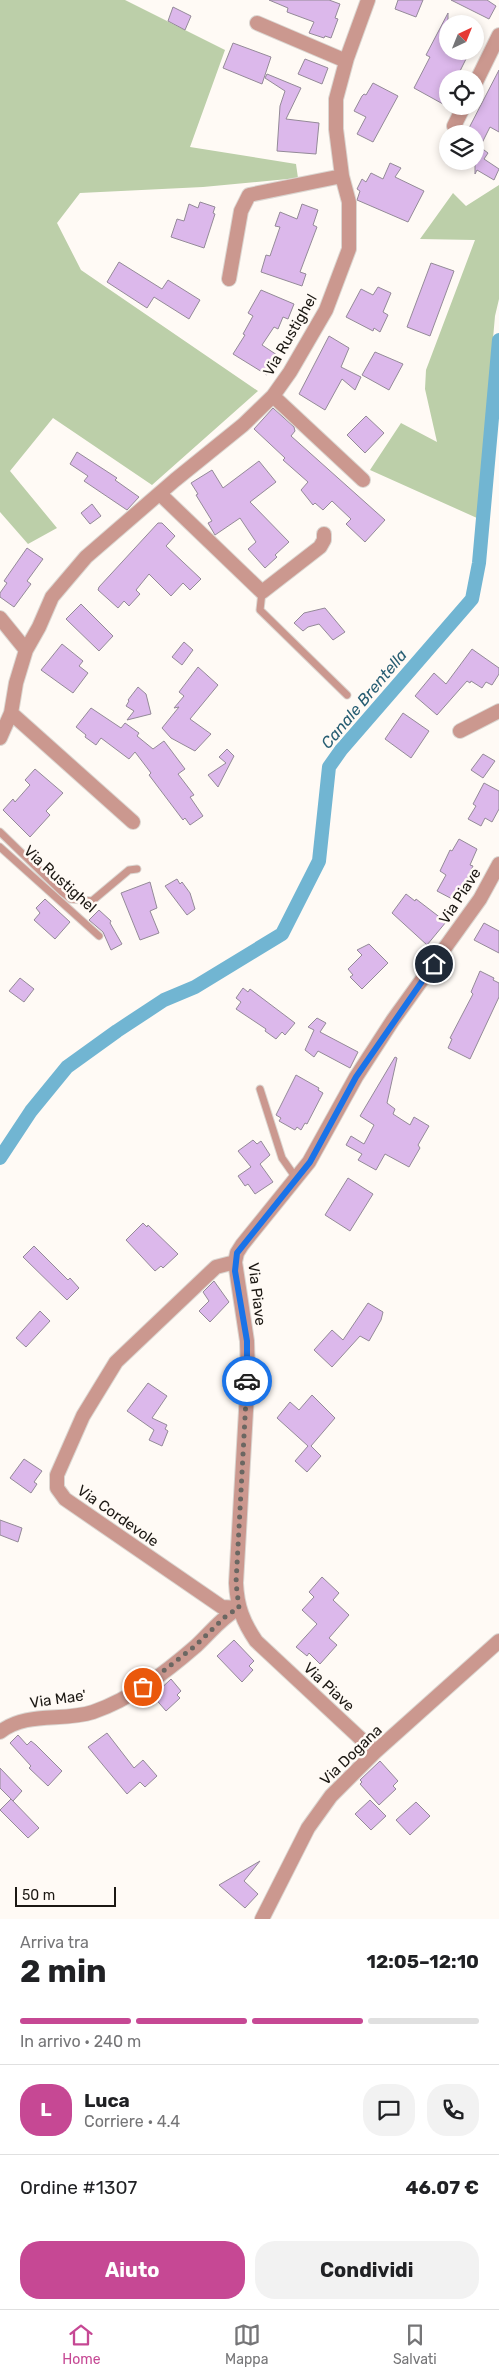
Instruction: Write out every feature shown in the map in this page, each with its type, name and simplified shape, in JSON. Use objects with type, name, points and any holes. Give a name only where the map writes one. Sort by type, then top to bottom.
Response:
[{"type":"street","name":"Via Rustighel","points":[[0,738],[11,713],[16,683],[26,650],[39,627],[52,597],[86,557],[243,425],[273,396],[290,372],[326,310],[349,249],[349,202],[342,176],[336,129],[336,99],[346,61],[368,0]]},
{"type":"street","points":[[257,23],[346,61]]},
{"type":"street","points":[[482,70],[499,35]]},
{"type":"street","points":[[229,278],[241,212],[250,195],[342,176]]},
{"type":"street","points":[[273,396],[363,480]]},
{"type":"street","points":[[160,494],[262,592],[320,547],[324,540],[324,534]]},
{"type":"street","points":[[0,618],[26,650]]},
{"type":"street","points":[[460,731],[499,711]]},
{"type":"street","points":[[11,713],[133,822]]},
{"type":"street","name":"Via Piave","points":[[376,1752],[256,1641],[246,1627],[239,1608],[236,1583],[248,1376],[247,1341],[235,1262],[237,1253],[242,1245],[310,1162],[356,1077],[480,899],[499,864]]},
{"type":"street","name":"Via Cordevole","points":[[235,1262],[216,1267],[116,1362],[82,1416],[57,1475],[57,1488],[65,1499],[195,1590],[222,1607],[239,1608]]},
{"type":"street","name":"Via Mae'","points":[[0,1732],[9,1725],[25,1720],[92,1712],[143,1687],[195,1646],[227,1615],[239,1608]]},
{"type":"street","name":"Via Dogana","points":[[262,1919],[318,1812],[376,1752],[499,1641]]},
{"type":"lane","points":[[262,592],[260,610],[347,695]]},
{"type":"lane","name":"Via Rustighel","points":[[0,832],[71,899],[92,901],[129,870],[137,868]]},
{"type":"lane","name":"Via Rustighel","points":[[0,847],[99,936]]},
{"type":"lane","points":[[260,1089],[282,1158],[296,1178]]},
{"type":"green space","points":[[0,0],[125,0],[225,50],[190,147],[296,164],[298,178],[203,187],[80,193],[57,223],[81,270],[258,391],[152,485],[53,418],[10,471],[57,528],[28,544],[0,512]]},
{"type":"green space","points":[[499,185],[499,299],[495,316],[477,518],[370,470],[401,423],[437,442],[425,389],[426,370],[475,240],[420,239],[453,193],[466,206]]},
{"type":"building","points":[[269,0],[329,0],[340,4],[335,18],[338,19],[331,38],[325,36],[324,38],[309,33],[314,22],[287,12],[288,8]]},
{"type":"building","points":[[398,0],[423,0],[416,17],[395,9]]},
{"type":"building","points":[[451,0],[487,0],[496,6],[489,19]]},
{"type":"building","points":[[173,7],[191,16],[185,30],[168,21]]},
{"type":"building","points":[[439,30],[439,60],[466,60],[460,70],[439,70],[439,102],[414,88],[430,57],[426,55]]},
{"type":"building","points":[[233,43],[271,57],[262,84],[223,68]]},
{"type":"building","points":[[305,59],[328,68],[322,84],[298,74]]},
{"type":"building","points":[[499,70],[499,132],[490,127],[484,139],[484,125],[471,125],[476,115],[484,115],[484,99]]},
{"type":"building","points":[[267,74],[301,88],[286,119],[319,123],[316,154],[277,151],[280,106],[285,91],[265,78]]},
{"type":"building","points":[[373,83],[398,96],[373,142],[357,134],[366,117],[354,111],[362,96],[366,95]]},
{"type":"building","points":[[484,150],[488,153],[484,159]]},
{"type":"building","points":[[484,159],[499,169],[494,180],[477,170],[484,170]]},
{"type":"building","points":[[390,163],[401,168],[395,177],[424,191],[408,222],[357,200],[360,191],[357,189],[362,179],[366,182],[371,173],[383,179]]},
{"type":"building","points":[[200,202],[215,207],[213,213],[215,214],[204,248],[171,237],[177,219],[184,221],[189,204],[198,208]]},
{"type":"building","points":[[302,204],[318,210],[313,225],[317,227],[300,272],[306,274],[302,286],[261,272],[266,255],[270,256],[280,227],[275,226],[280,212],[297,219]]},
{"type":"building","points":[[119,262],[162,289],[168,280],[200,300],[189,319],[154,297],[147,308],[107,282]]},
{"type":"building","points":[[431,263],[454,271],[430,336],[407,327]]},
{"type":"building","points":[[378,287],[391,293],[383,312],[388,315],[380,332],[374,328],[373,331],[346,317],[361,289],[373,295]]},
{"type":"building","points":[[261,290],[294,304],[288,319],[283,317],[278,329],[274,327],[262,345],[280,357],[267,375],[233,354],[245,335],[243,334],[253,316],[248,313]]},
{"type":"building","points":[[329,336],[349,348],[341,367],[361,377],[355,390],[342,379],[325,410],[299,394]]},
{"type":"building","points":[[375,352],[403,364],[389,390],[362,375]]},
{"type":"building","points":[[273,408],[294,427],[295,431],[291,436],[385,520],[365,542],[346,524],[351,519],[332,501],[323,510],[315,503],[313,505],[301,490],[308,482],[283,460],[285,458],[254,429]]},
{"type":"building","points":[[366,416],[384,433],[365,453],[347,435]]},
{"type":"building","points":[[77,452],[117,478],[115,480],[139,497],[127,510],[84,481],[88,476],[70,464]]},
{"type":"building","points":[[259,461],[276,482],[250,502],[289,542],[265,568],[248,549],[256,542],[240,518],[215,535],[208,523],[212,521],[191,483],[212,470],[223,488]]},
{"type":"building","points":[[92,504],[101,516],[90,524],[81,513]]},
{"type":"building","points":[[158,523],[162,523],[175,536],[166,546],[201,579],[190,590],[183,583],[171,596],[149,574],[136,590],[140,594],[129,606],[124,601],[118,608],[98,590],[99,587]]},
{"type":"building","points":[[27,548],[43,559],[27,581],[31,584],[14,607],[0,597],[0,593],[7,583],[4,581]]},
{"type":"building","points":[[81,604],[113,636],[99,651],[66,619]]},
{"type":"building","points":[[325,608],[345,632],[333,640],[319,624],[308,627],[303,631],[294,623],[304,613]]},
{"type":"building","points":[[184,642],[193,650],[182,665],[172,657]]},
{"type":"building","points":[[62,644],[83,661],[79,666],[88,673],[73,693],[41,670]]},
{"type":"building","points":[[472,649],[499,668],[499,674],[492,685],[486,682],[482,688],[471,681],[470,683],[467,681],[437,715],[415,696],[434,673],[446,684]]},
{"type":"building","points":[[198,667],[218,685],[190,719],[211,734],[195,751],[171,738],[162,728],[179,707],[174,708],[184,696],[179,692]]},
{"type":"building","points":[[138,687],[146,694],[151,714],[127,720],[134,711],[126,706],[128,700]]},
{"type":"building","points":[[91,708],[121,728],[125,723],[139,733],[137,736],[153,749],[164,741],[185,769],[178,774],[194,795],[190,797],[203,816],[190,825],[185,818],[183,820],[149,775],[151,773],[135,752],[129,759],[101,738],[96,745],[85,737],[86,735],[76,727]]},
{"type":"building","points":[[403,713],[429,731],[411,758],[385,739]]},
{"type":"building","points":[[227,749],[234,756],[218,787],[208,775],[226,763],[219,757]]},
{"type":"building","points":[[483,754],[495,761],[483,778],[471,770]]},
{"type":"building","points":[[35,769],[63,793],[46,811],[50,815],[30,837],[3,810],[13,799],[15,802],[30,785],[25,780]]},
{"type":"building","points":[[484,783],[499,791],[499,809],[492,822],[485,818],[481,826],[468,819],[476,806],[473,804]]},
{"type":"building","points":[[459,839],[477,849],[470,865],[473,866],[456,901],[437,891],[446,875],[440,871],[450,850],[452,851]]},
{"type":"building","points":[[177,879],[180,884],[182,882],[190,893],[195,909],[187,915],[165,886]]},
{"type":"building","points":[[150,882],[157,908],[150,911],[159,933],[140,940],[121,893]]},
{"type":"building","points":[[406,894],[415,901],[416,899],[446,922],[427,945],[392,913]]},
{"type":"building","points":[[45,899],[70,922],[55,939],[34,920],[40,913],[36,908]]},
{"type":"building","points":[[99,910],[111,921],[110,923],[122,944],[111,950],[103,932],[89,920]]},
{"type":"building","points":[[484,923],[499,931],[499,953],[474,940]]},
{"type":"building","points":[[369,944],[388,963],[362,989],[350,977],[353,975],[348,969],[362,955],[357,950]]},
{"type":"building","points":[[480,971],[494,978],[493,980],[499,983],[499,997],[470,1059],[448,1048],[452,1039],[450,1038],[473,994],[471,992]]},
{"type":"building","points":[[20,978],[34,989],[24,1002],[9,991]]},
{"type":"building","points":[[243,988],[248,992],[250,989],[295,1023],[285,1035],[282,1032],[276,1039],[265,1031],[266,1029],[236,1009],[241,1002],[236,998]]},
{"type":"building","points":[[317,1018],[326,1023],[320,1032],[358,1052],[350,1068],[318,1051],[314,1057],[305,1050],[314,1030],[308,1027]]},
{"type":"building","points":[[395,1057],[397,1058],[387,1103],[395,1109],[393,1114],[410,1125],[414,1117],[429,1126],[418,1145],[420,1148],[409,1167],[385,1154],[376,1170],[358,1160],[362,1154],[346,1145],[351,1136],[364,1144],[374,1125],[360,1116]]},
{"type":"building","points":[[296,1075],[319,1088],[318,1090],[323,1093],[307,1124],[305,1123],[301,1130],[297,1127],[295,1130],[279,1121],[281,1118],[276,1115]]},
{"type":"building","points":[[253,1140],[257,1144],[261,1141],[270,1155],[260,1164],[273,1182],[255,1194],[248,1184],[245,1186],[238,1176],[251,1167],[238,1151]]},
{"type":"building","points":[[348,1178],[373,1194],[350,1231],[325,1215]]},
{"type":"building","points":[[143,1223],[147,1227],[148,1225],[178,1254],[163,1268],[161,1266],[155,1271],[126,1240]]},
{"type":"building","points":[[34,1246],[68,1280],[70,1278],[79,1288],[67,1300],[23,1257]]},
{"type":"building","points":[[214,1281],[229,1302],[210,1322],[199,1311],[209,1301],[203,1292]]},
{"type":"building","points":[[368,1303],[383,1312],[381,1320],[369,1341],[360,1336],[332,1367],[314,1350],[332,1330],[343,1340]]},
{"type":"building","points":[[40,1311],[50,1321],[26,1347],[16,1338]]},
{"type":"building","points":[[148,1383],[167,1396],[152,1418],[167,1425],[165,1429],[168,1431],[162,1446],[149,1440],[154,1430],[127,1411]]},
{"type":"building","points":[[312,1395],[335,1418],[311,1446],[321,1456],[307,1472],[295,1461],[308,1446],[277,1418],[290,1402],[299,1410]]},
{"type":"building","points":[[24,1459],[42,1471],[34,1482],[37,1484],[31,1493],[10,1478]]},
{"type":"building","points":[[0,1520],[22,1528],[18,1542],[0,1535]]},
{"type":"building","points":[[322,1577],[339,1593],[333,1600],[349,1615],[329,1638],[337,1645],[320,1664],[309,1653],[307,1656],[296,1647],[317,1624],[302,1610],[314,1597],[309,1592]]},
{"type":"building","points":[[234,1640],[254,1661],[249,1666],[253,1670],[242,1682],[217,1656]]},
{"type":"building","points":[[171,1679],[181,1691],[177,1695],[180,1698],[166,1711],[153,1696]]},
{"type":"building","points":[[107,1733],[134,1768],[143,1760],[157,1776],[145,1787],[140,1782],[127,1794],[88,1747]]},
{"type":"building","points":[[18,1735],[27,1745],[31,1741],[36,1745],[62,1771],[48,1786],[29,1768],[31,1766],[10,1743]]},
{"type":"building","points":[[380,1761],[398,1781],[393,1786],[396,1789],[379,1805],[360,1784],[362,1782],[360,1780]]},
{"type":"building","points":[[0,1768],[22,1791],[13,1801],[0,1788]]},
{"type":"building","points":[[11,1799],[39,1828],[28,1838],[0,1810]]},
{"type":"building","points":[[370,1800],[386,1816],[371,1830],[355,1814]]},
{"type":"building","points":[[416,1802],[430,1816],[410,1835],[396,1820]]},
{"type":"building","points":[[260,1861],[244,1881],[258,1894],[245,1908],[219,1885]]},
{"type":"waterway","name":"Canale Brentella","points":[[0,1158],[31,1111],[67,1067],[164,1000],[195,987],[282,934],[319,861],[329,767],[341,750],[472,599],[479,563],[499,340]]},
{"type":"way so far","points":[[143,1687],[195,1646],[227,1615],[239,1608],[236,1583],[247,1381]]},
{"type":"route","points":[[247,1381],[247,1341],[235,1271],[237,1253],[310,1162],[325,1131],[356,1077],[393,1020],[434,964]]}]
